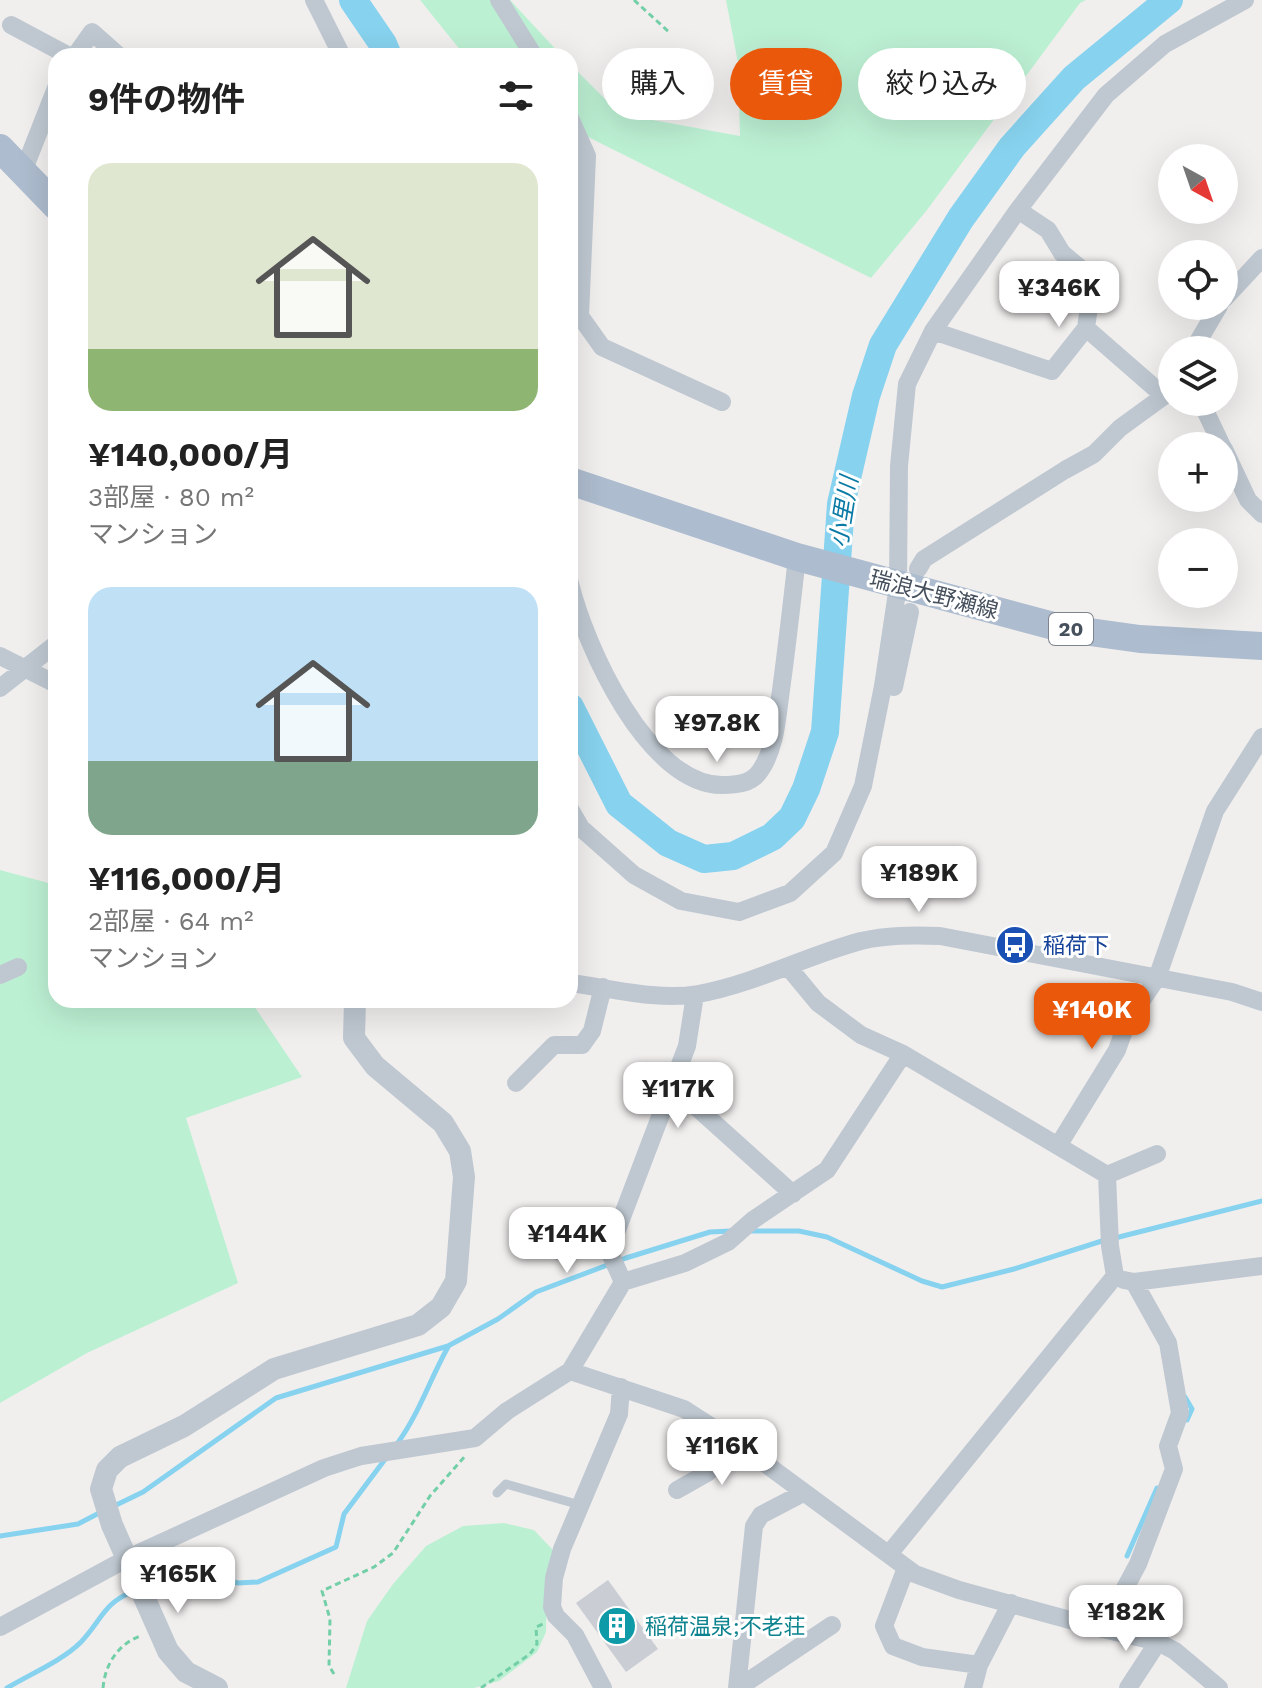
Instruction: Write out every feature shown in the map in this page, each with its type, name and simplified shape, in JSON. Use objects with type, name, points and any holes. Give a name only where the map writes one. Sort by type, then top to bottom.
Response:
[{"type":"main road","points":[[0,148],[48,198]]},
{"type":"main road","name":"瑞浪大野瀬線","points":[[578,484],[806,560],[901,579],[1061,628],[1140,639],[1262,646]]},
{"type":"street","points":[[314,0],[338,48]]},
{"type":"street","points":[[499,0],[529,48]]},
{"type":"street","points":[[578,823],[634,875],[681,901],[739,912],[790,893],[834,853],[863,786],[901,579],[899,466],[907,384],[933,331],[1018,210],[1106,95],[1165,44],[1245,0]]},
{"type":"street","points":[[11,25],[56,48]]},
{"type":"street","points":[[79,48],[92,32],[110,48]]},
{"type":"street","points":[[23,172],[48,108]]},
{"type":"street","points":[[578,136],[587,156],[578,277]]},
{"type":"street","points":[[933,331],[1052,371],[1086,328],[1093,279],[1062,253],[1048,230],[1018,210]]},
{"type":"street","points":[[1238,284],[1262,258]]},
{"type":"street","points":[[578,320],[602,347],[722,402]]},
{"type":"street","points":[[1086,328],[1158,384]]},
{"type":"street","points":[[901,579],[924,559],[1094,454],[1120,428],[1158,400]]},
{"type":"street","points":[[1238,479],[1248,500],[1262,514]]},
{"type":"street","points":[[578,612],[610,684],[639,730],[679,771],[707,785],[741,785],[759,773],[774,740],[806,560]]},
{"type":"street","points":[[883,686],[894,688],[910,612]]},
{"type":"street","points":[[0,688],[48,650]]},
{"type":"street","points":[[0,656],[48,680]]},
{"type":"street","points":[[1058,1146],[1117,1050],[1127,1022],[1157,978],[1215,811],[1262,737]]},
{"type":"street","points":[[578,984],[663,995],[695,995],[789,968],[860,942],[901,934],[940,936],[1232,992],[1262,1002]]},
{"type":"street","points":[[0,975],[18,967]]},
{"type":"street","points":[[789,968],[818,1003],[861,1035],[903,1054],[1107,1175]]},
{"type":"street","points":[[516,1083],[554,1045],[582,1045],[592,1031],[603,987]]},
{"type":"street","points":[[623,1282],[609,1251],[687,1046],[695,995]]},
{"type":"street","points":[[217,1688],[186,1672],[168,1651],[112,1525],[101,1489],[107,1470],[120,1457],[184,1426],[274,1369],[418,1325],[441,1307],[456,1281],[464,1177],[460,1151],[443,1123],[375,1066],[354,1038],[355,1008]]},
{"type":"street","points":[[0,1627],[128,1558],[324,1468],[378,1453],[475,1438],[507,1411],[570,1371],[623,1282],[685,1263],[728,1242],[753,1220],[827,1170],[903,1054]]},
{"type":"street","points":[[673,1086],[793,1194]]},
{"type":"street","points":[[1107,1175],[1157,1154]]},
{"type":"street","points":[[889,1554],[1115,1276],[1107,1175]]},
{"type":"street","points":[[531,1231],[541,1242],[565,1254],[616,1231]]},
{"type":"street","points":[[1115,1276],[1134,1282],[1262,1266]]},
{"type":"street","points":[[1103,1629],[1138,1564],[1174,1469],[1168,1446],[1180,1413],[1168,1343],[1134,1282]]},
{"type":"street","points":[[570,1371],[684,1409],[740,1445],[906,1568],[926,1579],[1158,1642],[1175,1651],[1219,1688]]},
{"type":"street","points":[[603,1688],[575,1635],[556,1616],[552,1607],[554,1578],[562,1549],[619,1414],[621,1387]]},
{"type":"street","points":[[677,1490],[707,1473],[740,1445]]},
{"type":"street","points":[[738,1688],[754,1526],[761,1515],[803,1493]]},
{"type":"street","points":[[906,1568],[884,1626],[893,1646],[922,1657],[979,1665]]},
{"type":"street","points":[[973,1688],[979,1665],[1011,1603]]},
{"type":"street","points":[[738,1688],[832,1625]]},
{"type":"street","points":[[1128,1688],[1158,1642]]},
{"type":"lane","points":[[497,1493],[506,1484],[580,1505]]},
{"type":"path","points":[[634,0],[669,32]]},
{"type":"path","points":[[334,1674],[329,1666],[330,1619],[322,1591],[374,1567],[393,1553],[430,1496],[473,1447],[475,1438]]},
{"type":"path","points":[[481,1688],[530,1654],[537,1644],[536,1627],[556,1616]]},
{"type":"path","points":[[103,1688],[105,1670],[116,1653],[130,1640],[159,1630]]},
{"type":"green space","points":[[420,0],[510,0],[555,48],[459,48]]},
{"type":"green space","points":[[726,0],[1086,0],[1080,3],[1026,76],[1026,48],[858,48],[858,120],[994,120],[927,210],[871,278],[578,132],[578,72],[602,96],[602,120],[653,120],[740,136],[740,120],[842,120],[842,48],[735,48]]},
{"type":"green space","points":[[0,870],[48,883],[48,1008],[255,1008],[302,1077],[186,1118],[238,1283],[87,1353],[0,1403]]},
{"type":"green space","points":[[504,1523],[534,1530],[554,1551],[547,1580],[546,1632],[537,1652],[499,1681],[474,1688],[346,1688],[367,1621],[393,1584],[426,1546],[463,1526]]},
{"type":"building","name":"稲荷温泉;不老荘","points":[[608,1580],[658,1649],[626,1672],[576,1603]]},
{"type":"waterway","name":"小里川","points":[[353,0],[385,48]]},
{"type":"waterway","name":"小里川","points":[[578,723],[619,804],[668,843],[704,859],[733,856],[772,837],[792,818],[806,789],[825,732],[841,504],[866,396],[883,345],[961,218],[1012,147],[1074,78],[1169,0]]},
{"type":"waterway","points":[[1115,1238],[1262,1201]]},
{"type":"waterway","points":[[112,1507],[143,1492],[276,1398],[448,1346],[498,1319],[536,1292],[626,1258],[710,1232],[731,1231]]},
{"type":"waterway","points":[[749,1231],[799,1231],[827,1237],[922,1281],[942,1287],[1014,1269],[1105,1240]]},
{"type":"waterway","points":[[397,1444],[412,1421],[448,1347]]},
{"type":"waterway","points":[[1185,1397],[1192,1409],[1187,1420]]},
{"type":"waterway","points":[[148,1587],[199,1574],[238,1583],[258,1582],[336,1547],[344,1514],[386,1458]]},
{"type":"waterway","points":[[1127,1556],[1157,1488]]},
{"type":"waterway","points":[[0,1536],[78,1524],[103,1511]]},
{"type":"waterway","points":[[7,1688],[73,1649],[109,1607],[134,1591]]},
{"type":"place","name":"稲荷下","points":[[1015,945]]},
{"type":"place","name":"稲荷温泉;不老荘","points":[[617,1626]]}]
